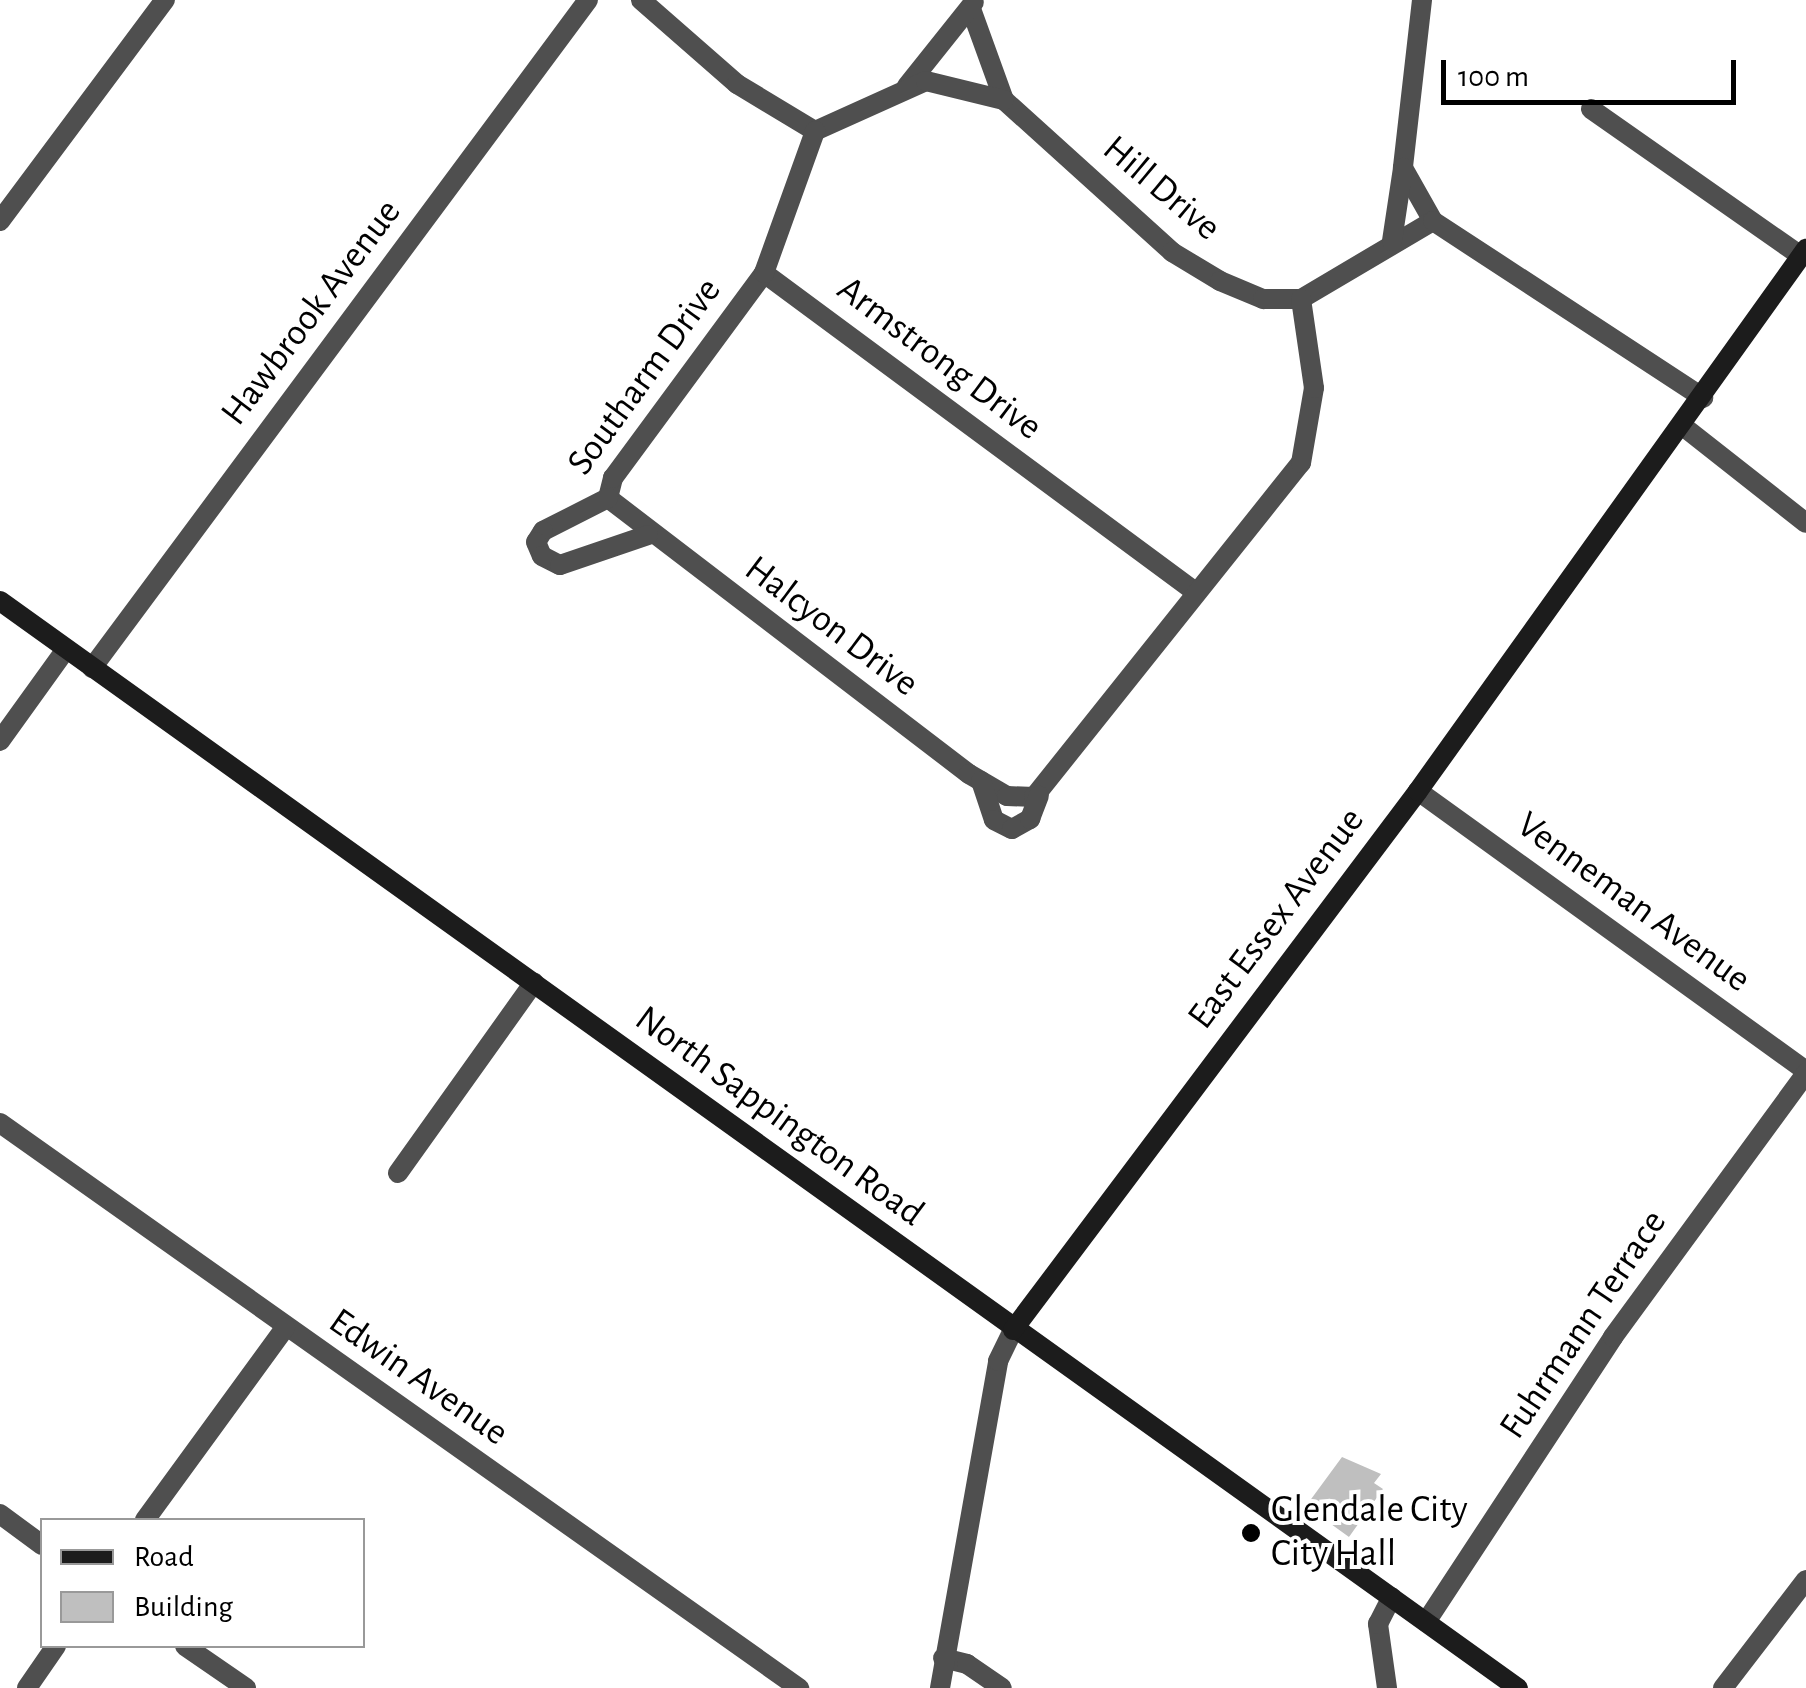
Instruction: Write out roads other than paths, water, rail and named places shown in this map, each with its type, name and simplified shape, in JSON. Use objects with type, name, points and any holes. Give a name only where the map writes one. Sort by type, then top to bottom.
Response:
[{"type":"street","points":[[0,221],[165,0]]},
{"type":"street","name":"Hawbrook Avenue","points":[[92,668],[588,0]]},
{"type":"street","points":[[641,0],[737,84],[816,130],[764,272]]},
{"type":"street","points":[[1392,241],[1422,0]]},
{"type":"street","name":"Hill Drive","points":[[907,86],[973,4]]},
{"type":"street","name":"Hill Drive","points":[[973,4],[1004,100]]},
{"type":"street","name":"Hill Drive","points":[[816,130],[907,86],[926,81],[1004,100],[1172,252],[1263,299],[1300,298]]},
{"type":"street","points":[[1591,109],[1804,252]]},
{"type":"street","points":[[1403,168],[1433,222],[1704,398]]},
{"type":"street","points":[[980,781],[994,820],[1012,829],[1030,819],[1030,796],[1301,463],[1314,388],[1300,298],[1392,241],[1433,222]]},
{"type":"street","name":"East Essex Avenue","points":[[940,1688],[998,1361],[1013,1330],[1418,790],[1684,426],[1804,252]]},
{"type":"street","name":"Southarm Drive","points":[[648,535],[560,565],[542,556],[536,542],[543,531],[608,498],[613,478],[764,272]]},
{"type":"street","name":"Armstrong Drive","points":[[764,272],[1194,591]]},
{"type":"street","points":[[1684,426],[1806,523]]},
{"type":"street","name":"Halcyon Drive","points":[[608,498],[648,535],[980,781],[1030,796]]},
{"type":"street","name":"North Sappington Road","points":[[0,602],[1518,1688]]},
{"type":"street","points":[[0,741],[66,650]]},
{"type":"street","name":"Venneman Avenue","points":[[1418,790],[1806,1072]]},
{"type":"street","points":[[398,1173],[534,982]]},
{"type":"street","name":"Fuhrmann Terrace","points":[[1426,1622],[1612,1337],[1806,1072]]},
{"type":"street","name":"Edwin Avenue","points":[[0,1123],[799,1688]]},
{"type":"street","points":[[147,1518],[285,1328]]},
{"type":"street","points":[[0,1514],[40,1544]]},
{"type":"street","points":[[1722,1688],[1806,1580]]},
{"type":"street","points":[[1387,1688],[1378,1624],[1392,1597]]},
{"type":"street","points":[[26,1688],[55,1648]]},
{"type":"street","points":[[188,1648],[246,1688]]},
{"type":"street","points":[[943,1658],[968,1664],[1002,1688]]},
{"type":"place","name":"Glendale City City Hall","points":[[1251,1533]]}]
